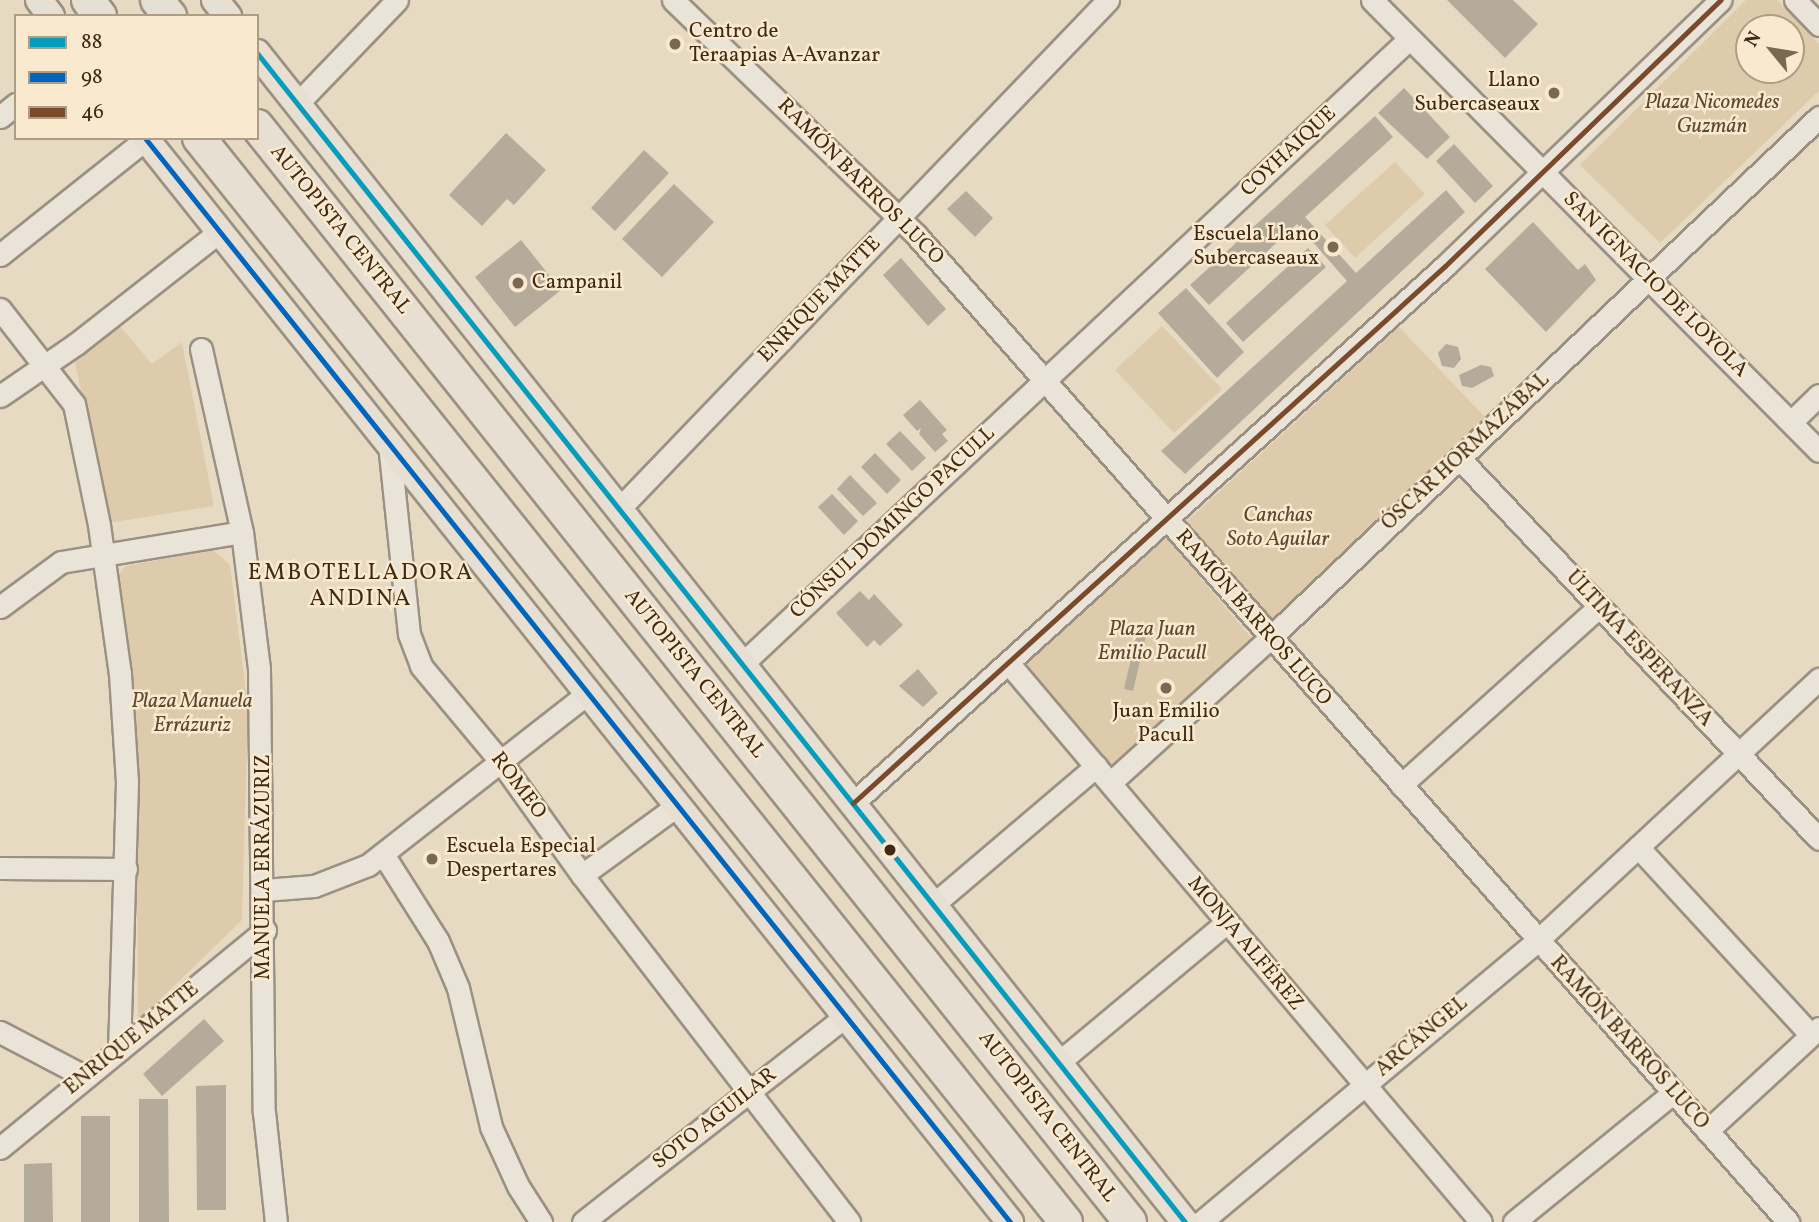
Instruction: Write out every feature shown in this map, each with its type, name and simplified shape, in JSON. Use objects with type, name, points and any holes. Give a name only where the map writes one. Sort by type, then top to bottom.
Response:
[{"type":"highway","points":[[157,0],[168,14]]},
{"type":"highway","name":"AUTOPISTA CENTRAL","points":[[259,128],[1129,1222]]},
{"type":"highway","points":[[201,140],[1066,1222]]},
{"type":"main road","points":[[215,0],[226,14]]},
{"type":"main road","points":[[259,56],[1185,1222]]},
{"type":"main road","points":[[147,140],[1010,1222]]},
{"type":"street","points":[[297,104],[397,0]]},
{"type":"street","name":"ENRIQUE MATTE","points":[[619,509],[1108,0]]},
{"type":"street","name":"SAN IGNACIO DE LOYOLA","points":[[1372,0],[1819,450]]},
{"type":"street","points":[[853,803],[1010,665],[1544,174],[1720,0]]},
{"type":"street","points":[[1795,0],[1819,25]]},
{"type":"street","name":"RAMÓN BARROS LUCO","points":[[687,4],[900,217],[1788,1222]]},
{"type":"street","name":"COYHAIQUE","points":[[1045,382],[1410,38]]},
{"type":"street","points":[[0,117],[14,106]]},
{"type":"street","name":"ÓSCAR HORMAZÁBAL","points":[[1110,783],[1270,638],[1819,117]]},
{"type":"street","points":[[0,255],[145,140]]},
{"type":"street","points":[[0,396],[45,368],[219,232]]},
{"type":"street","points":[[0,309],[74,404],[102,554],[124,728],[127,869],[119,1050]]},
{"type":"street","name":"MANUELA ERRÁZURIZ","points":[[201,349],[242,532],[262,709],[264,1112],[276,1222]]},
{"type":"street","name":"CÓNSUL DOMINGO PACULL","points":[[742,664],[1045,382]]},
{"type":"street","points":[[1791,422],[1819,395]]},
{"type":"street","name":"ROMEO","points":[[389,444],[411,644],[421,666],[501,762],[582,875],[849,1222]]},
{"type":"street","name":"ÚLTIMA ESPERANZA","points":[[1459,458],[1819,839]]},
{"type":"street","points":[[0,607],[55,564],[242,532]]},
{"type":"street","points":[[1401,785],[1600,607]]},
{"type":"street","name":"MONJA ALFÉREZ","points":[[1010,665],[1481,1222]]},
{"type":"street","name":"ARCÁNGEL","points":[[1201,1222],[1538,940],[1819,679]]},
{"type":"street","points":[[264,890],[332,881],[383,854],[588,693]]},
{"type":"street","points":[[934,904],[1096,766]]},
{"type":"street","points":[[582,875],[678,805]]},
{"type":"street","points":[[1638,847],[1815,1031],[1707,1131]]},
{"type":"street","points":[[383,854],[438,941],[458,988],[474,1068],[502,1155],[541,1222]]},
{"type":"street","points":[[0,868],[127,869]]},
{"type":"street","points":[[1059,1062],[1227,922]]},
{"type":"street","name":"ENRIQUE MATTE","points":[[0,1148],[265,930]]},
{"type":"street","name":"SOTO AGUILAR","points":[[585,1221],[846,1016]]},
{"type":"street","points":[[0,1032],[86,1077]]},
{"type":"street","points":[[1514,1222],[1673,1093]]},
{"type":"green space","name":"Plaza Nicomedes Guzmán","points":[[1746,0],[1777,0],[1790,14],[1735,14],[1735,84],[1805,84],[1805,29],[1819,44],[1819,91],[1660,243],[1580,165]]},
{"type":"green space","points":[[1395,162],[1425,194],[1355,258],[1325,225]]},
{"type":"green space","points":[[119,325],[152,364],[182,342],[214,506],[108,523],[75,362]]},
{"type":"green space","points":[[1162,326],[1222,389],[1174,433],[1115,370]]},
{"type":"green space","name":"Canchas Soto Aguilar","points":[[1399,327],[1486,418],[1275,622],[1185,523]]},
{"type":"green space","name":"Plaza Juan Emilio Pacull","points":[[1162,533],[1261,649],[1108,776],[1015,666]]},
{"type":"green space","name":"Plaza Manuela Errázuriz","points":[[213,550],[230,565],[248,708],[242,920],[138,1021],[136,699],[118,576],[125,566]]},
{"type":"building","points":[[1447,0],[1513,0],[1538,24],[1505,58]]},
{"type":"building","points":[[1404,88],[1450,137],[1427,159],[1378,113]]},
{"type":"building","points":[[1375,116],[1393,137],[1305,217],[1356,273],[1446,190],[1465,212],[1185,474],[1161,451],[1347,281],[1297,224],[1209,305],[1190,285]]},
{"type":"building","points":[[506,133],[546,170],[514,205],[507,199],[482,226],[449,195]]},
{"type":"building","points":[[1454,144],[1493,186],[1475,203],[1436,161]]},
{"type":"building","points":[[644,150],[669,173],[615,231],[591,208]]},
{"type":"building","points":[[674,184],[714,222],[662,277],[622,239]]},
{"type":"building","points":[[966,191],[993,218],[975,237],[947,209]]},
{"type":"building","points":[[1533,222],[1578,270],[1585,264],[1596,280],[1546,332],[1485,269]]},
{"type":"building","name":"Campanil","points":[[521,240],[561,290],[515,327],[475,277]]},
{"type":"building","points":[[1308,248],[1326,267],[1243,342],[1226,323]]},
{"type":"building","points":[[901,258],[946,309],[928,326],[883,275]]},
{"type":"building","points":[[1186,288],[1244,352],[1217,378],[1158,313]]},
{"type":"building","points":[[1446,344],[1458,347],[1461,359],[1454,368],[1442,366],[1438,353]]},
{"type":"building","points":[[1481,365],[1491,367],[1494,376],[1472,388],[1462,386],[1459,375]]},
{"type":"building","points":[[920,400],[947,430],[942,434],[948,441],[935,452],[919,434],[921,428],[917,431],[903,415]]},
{"type":"building","points":[[900,431],[926,458],[912,471],[886,444]]},
{"type":"building","points":[[875,453],[901,480],[887,494],[861,467]]},
{"type":"building","points":[[850,475],[877,503],[863,516],[837,489]]},
{"type":"building","points":[[832,494],[858,521],[844,535],[818,507]]},
{"type":"building","points":[[860,591],[869,600],[874,594],[903,625],[880,646],[874,640],[867,647],[836,613]]},
{"type":"building","points":[[1137,633],[1146,636],[1133,691],[1124,689]]},
{"type":"building","points":[[918,669],[938,693],[923,707],[899,686]]},
{"type":"building","points":[[204,1019],[224,1041],[162,1096],[143,1074]]},
{"type":"building","points":[[226,1085],[226,1210],[197,1210],[196,1086]]},
{"type":"building","points":[[139,1099],[168,1099],[169,1222],[139,1222]]},
{"type":"building","points":[[81,1116],[110,1116],[110,1222],[81,1222]]},
{"type":"building","points":[[52,1163],[53,1222],[24,1222],[24,1164]]},
{"type":"transit line","name":"46","points":[[853,803],[1445,266],[1720,0]]},
{"type":"transit line","name":"88","points":[[259,56],[1185,1222]]},
{"type":"transit line","name":"98","points":[[147,140],[1010,1222]]},
{"type":"place","name":"Centro de Teraapias A-Avanzar","points":[[675,44]]},
{"type":"place","name":"Llano Subercaseaux","points":[[1554,93]]},
{"type":"place","name":"Escuela Llano Subercaseaux","points":[[1333,247]]},
{"type":"place","name":"Campanil","points":[[518,283]]},
{"type":"place","name":"Juan Emilio Pacull","points":[[1166,688]]},
{"type":"place","name":"Escuela Especial Despertares","points":[[432,859]]},
{"type":"district","name":"EMBOTELLADORA ANDINA","points":[[361,586]]}]
